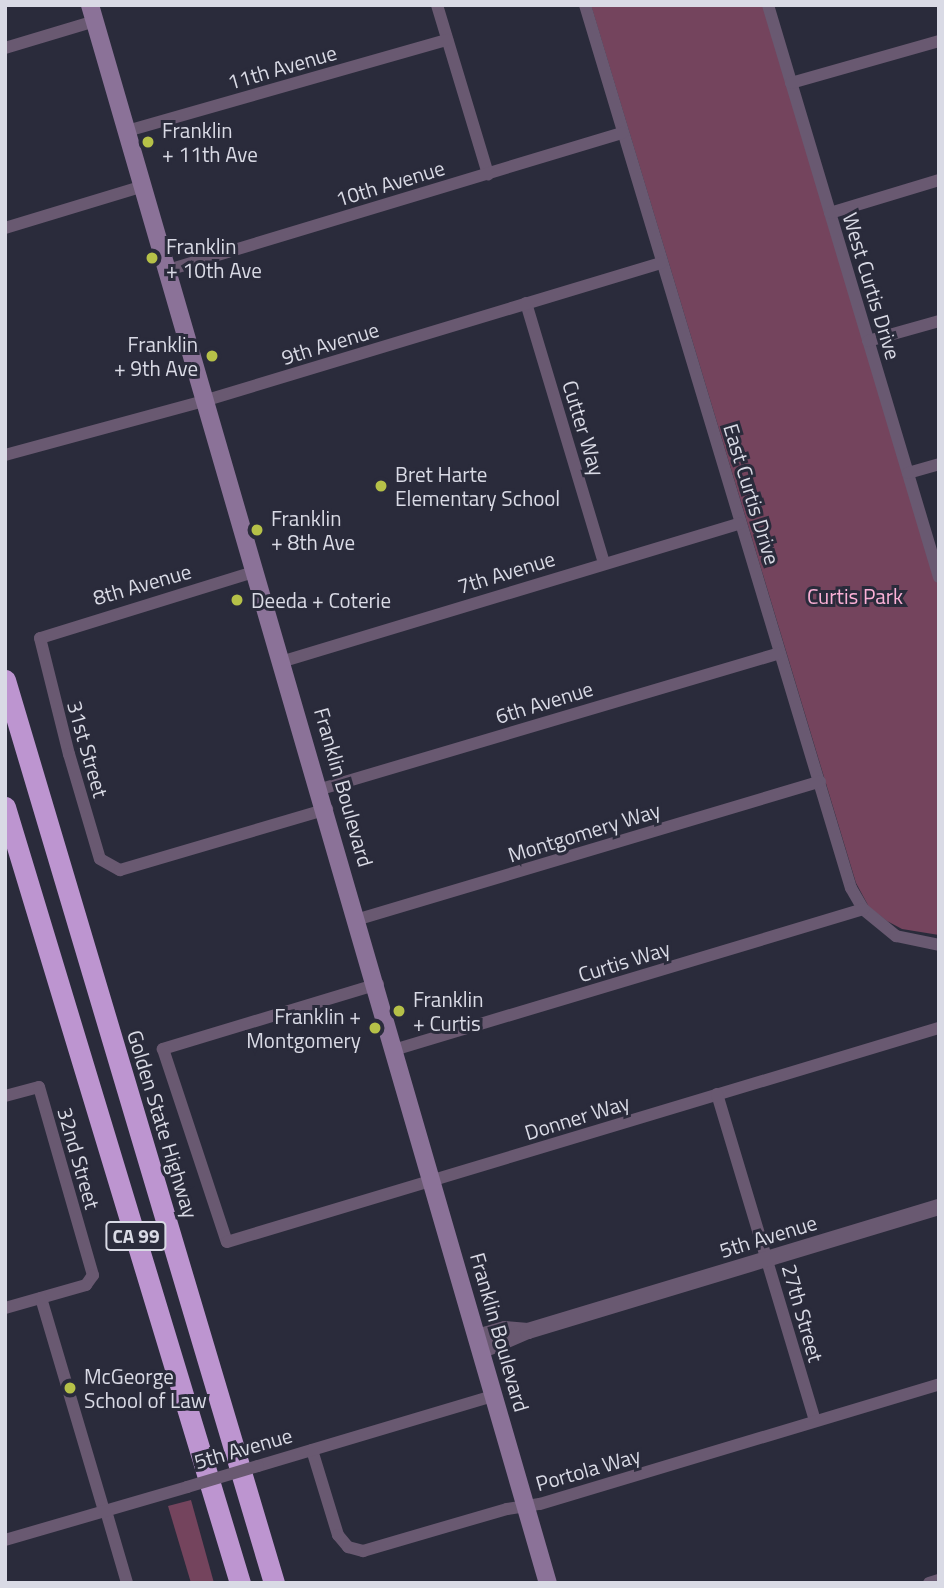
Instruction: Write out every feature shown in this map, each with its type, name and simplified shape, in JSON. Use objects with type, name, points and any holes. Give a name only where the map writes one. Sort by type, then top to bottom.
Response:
[{"type":"highway","name":"Golden State Highway","points":[[5,680],[274,1583]]},
{"type":"highway","name":"CA 99","points":[[5,807],[240,1583]]},
{"type":"highway","points":[[255,1517],[280,1583]]},
{"type":"main road","name":"Franklin Boulevard","points":[[93,13],[397,1049],[548,1583]]},
{"type":"street","points":[[437,5],[488,174]]},
{"type":"street","name":"East Curtis Drive","points":[[585,5],[851,888],[863,909],[896,936],[939,945]]},
{"type":"street","name":"West Curtis Drive","points":[[768,5],[939,577]]},
{"type":"street","points":[[5,48],[93,13]]},
{"type":"street","name":"11th Avenue","points":[[127,131],[447,40]]},
{"type":"street","points":[[791,83],[939,41]]},
{"type":"street","name":"10th Avenue","points":[[168,270],[623,133]]},
{"type":"street","points":[[830,213],[939,180]]},
{"type":"street","points":[[5,228],[143,186]]},
{"type":"street","name":"9th Avenue","points":[[6,455],[207,400],[662,262]]},
{"type":"street","name":"Cutter Way","points":[[526,303],[604,563]]},
{"type":"street","points":[[868,341],[939,321]]},
{"type":"street","points":[[908,473],[939,464]]},
{"type":"street","name":"7th Avenue","points":[[284,661],[740,523]]},
{"type":"street","name":"8th Avenue","points":[[40,638],[257,571]]},
{"type":"street","name":"31st Street","points":[[40,638],[100,859],[108,867],[120,870],[327,809]]},
{"type":"street","name":"6th Avenue","points":[[321,789],[779,653]]},
{"type":"street","name":"Montgomery Way","points":[[359,919],[820,782]]},
{"type":"street","name":"Curtis Way","points":[[397,1049],[863,909]]},
{"type":"street","name":"Donner Way","points":[[378,984],[163,1049],[227,1242],[939,1028]]},
{"type":"street","name":"32nd Street","points":[[5,1096],[39,1087],[92,1268],[91,1281],[41,1298]]},
{"type":"street","name":"27th Street","points":[[717,1094],[815,1422]]},
{"type":"street","name":"5th Avenue","points":[[479,1344],[939,1207]]},
{"type":"street","points":[[5,1308],[41,1298],[127,1583]]},
{"type":"street","name":"Portola Way","points":[[312,1450],[338,1535],[348,1548],[363,1551],[526,1506],[939,1384]]},
{"type":"street","name":"5th Avenue","points":[[5,1540],[493,1396]]},
{"type":"street","points":[[929,1583],[939,1580]]},
{"type":"green space","name":"Curtis Park","points":[[591,5],[763,5],[939,589],[939,935],[902,929],[887,921],[869,907],[856,883]]},
{"type":"green space","points":[[191,1500],[214,1583],[191,1583],[168,1506]]},
{"type":"place","name":"Franklin + 11th Ave","points":[[148,142]]},
{"type":"place","name":"Franklin + 10th Ave","points":[[152,258]]},
{"type":"place","name":"Franklin + 9th Ave","points":[[212,356]]},
{"type":"place","name":"Bret Harte Elementary School","points":[[381,486]]},
{"type":"place","name":"Franklin + 8th Ave","points":[[257,530]]},
{"type":"place","name":"Deeda + Coterie","points":[[237,600]]},
{"type":"place","name":"Franklin + Curtis","points":[[399,1011]]},
{"type":"place","name":"Franklin + Montgomery","points":[[375,1028]]},
{"type":"place","name":"McGeorge School of Law","points":[[70,1388]]}]
